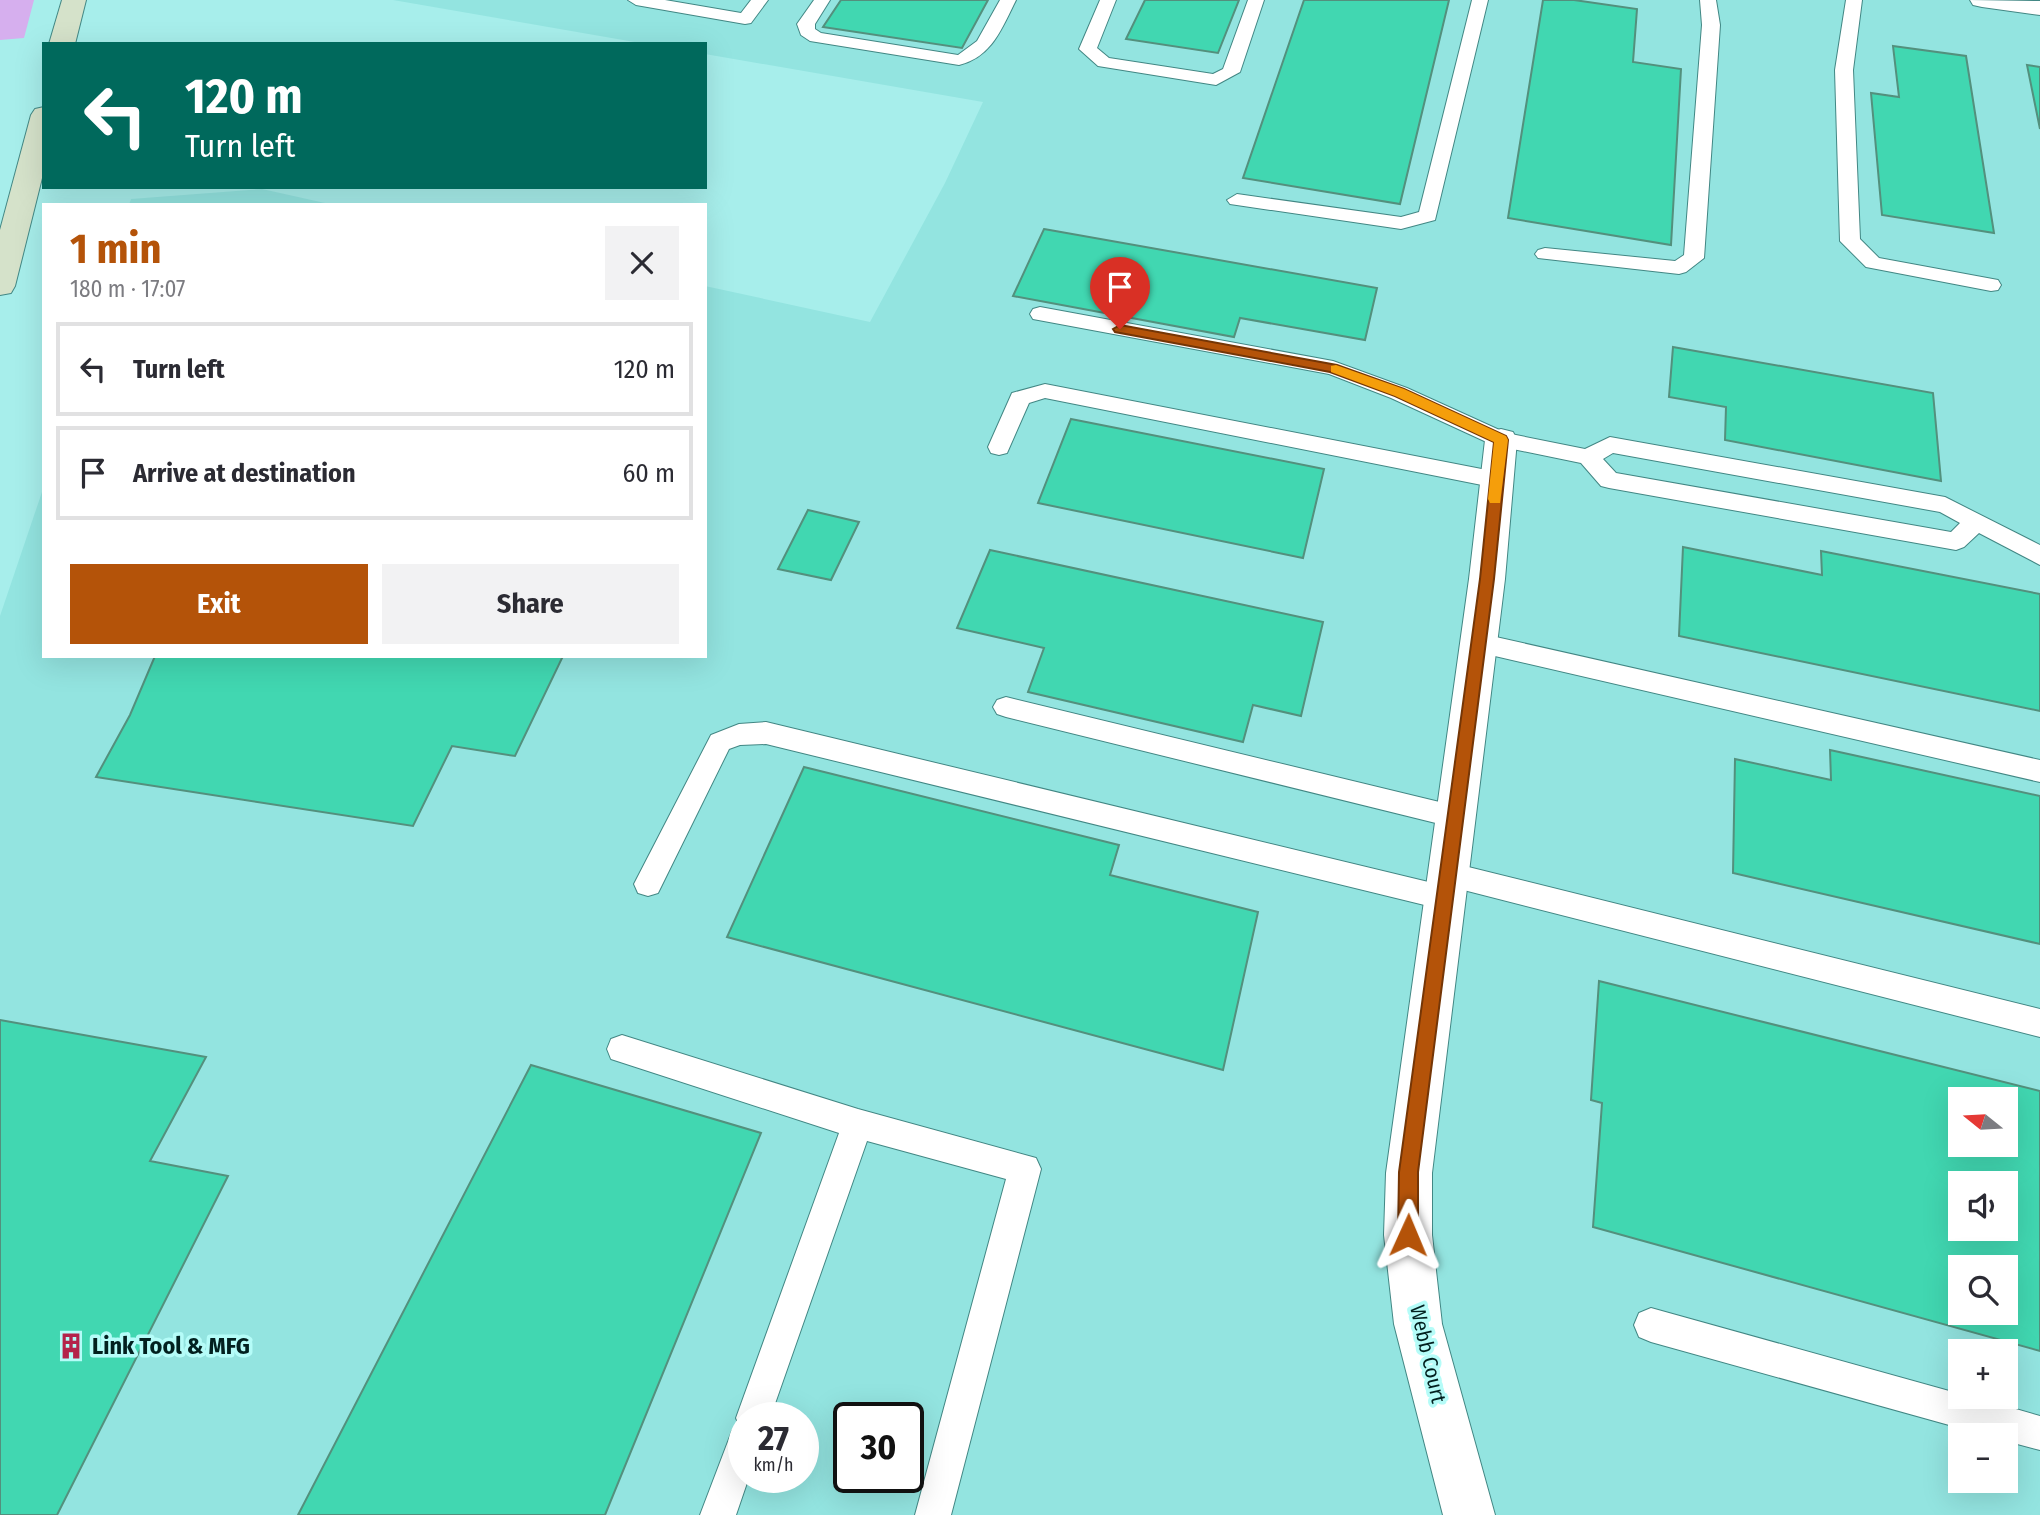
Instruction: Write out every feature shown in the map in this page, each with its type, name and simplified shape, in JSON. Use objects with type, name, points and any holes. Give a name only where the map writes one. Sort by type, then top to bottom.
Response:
[{"type":"main road","points":[[63,42],[74,0]]},
{"type":"main road","points":[[0,286],[42,123]]},
{"type":"street","points":[[1993,1],[2040,8]]},
{"type":"street","name":"Webb Court","points":[[1469,1515],[1418,1324],[1408,1235],[1409,1172],[1478,643],[1499,460]]},
{"type":"lane","points":[[636,0],[745,19],[760,0]]},
{"type":"lane","points":[[822,0],[806,24],[807,31],[816,37],[959,60],[971,58],[979,51],[1008,0]]},
{"type":"lane","points":[[1108,0],[1088,50],[1104,62],[1216,80],[1231,72],[1256,0]]},
{"type":"lane","points":[[1237,200],[1401,223],[1428,216],[1480,0]]},
{"type":"lane","points":[[1545,254],[1679,268],[1694,258],[1711,25],[1708,0]]},
{"type":"lane","points":[[1854,0],[1844,70],[1850,241],[1872,263],[1991,285]]},
{"type":"lane","points":[[1040,314],[1333,368],[1399,393],[1499,460]]},
{"type":"lane","points":[[999,447],[1020,398],[1045,391],[1499,460],[1588,457],[1610,445],[1945,505],[2040,556]]},
{"type":"lane","points":[[1588,457],[1609,480],[1956,541],[1975,523]]},
{"type":"lane","points":[[1478,643],[2040,771]]},
{"type":"lane","points":[[1006,707],[1456,817]]},
{"type":"lane","points":[[648,884],[720,742],[739,735],[766,733],[2040,1023]]},
{"type":"lane","points":[[622,1049],[858,1124],[1025,1169],[933,1515]]},
{"type":"lane","points":[[759,1402],[858,1124]]},
{"type":"lane","points":[[1651,1325],[2040,1433]]},
{"type":"lane","points":[[718,1515],[728,1487]]},
{"type":"shaded area","points":[[0,0],[34,0],[24,38],[0,40]]},
{"type":"shaded area","points":[[393,0],[2040,0],[2040,1515],[0,1515],[0,616],[42,492],[42,658],[707,658],[707,286],[870,322],[945,183],[983,102],[707,54],[707,42],[634,42]]},
{"type":"shaded area","points":[[262,189],[325,203],[130,203],[131,199]]},
{"type":"building","points":[[841,0],[988,0],[962,48],[823,27]]},
{"type":"building","points":[[1145,0],[1239,0],[1218,53],[1126,39]]},
{"type":"building","points":[[1304,0],[1449,0],[1400,204],[1243,178]]},
{"type":"building","points":[[1543,0],[1574,0],[1637,9],[1633,62],[1681,69],[1671,245],[1508,218]]},
{"type":"building","points":[[1893,46],[1966,56],[1994,233],[1882,215],[1871,93],[1899,97]]},
{"type":"building","points":[[2027,65],[2040,67],[2040,129]]},
{"type":"building","points":[[1044,229],[1377,288],[1365,340],[1240,318],[1234,337],[1013,296]]},
{"type":"building","points":[[1673,347],[1933,393],[1941,481],[1725,440],[1726,407],[1669,397]]},
{"type":"building","points":[[1071,419],[1324,469],[1303,558],[1038,503]]},
{"type":"building","points":[[808,510],[859,522],[831,580],[778,569]]},
{"type":"building","points":[[1683,547],[1822,575],[1821,551],[2040,594],[2040,711],[1679,636]]},
{"type":"building","points":[[990,550],[1323,622],[1301,716],[1253,705],[1243,742],[1028,692],[1044,648],[957,628]]},
{"type":"building","points":[[154,658],[562,658],[515,756],[452,746],[413,826],[96,777],[130,715]]},
{"type":"building","points":[[1830,750],[2040,796],[2040,944],[1733,873],[1735,759],[1831,780]]},
{"type":"building","points":[[804,767],[1119,845],[1110,875],[1258,912],[1223,1070],[727,937]]},
{"type":"building","points":[[1599,981],[2040,1091],[2040,1351],[2018,1345],[2018,1339],[1997,1339],[1593,1227],[1602,1103],[1591,1100]]},
{"type":"building","name":"Link Tool & MFG","points":[[0,1020],[206,1057],[150,1161],[228,1176],[57,1515],[0,1515]]},
{"type":"building","points":[[531,1065],[761,1133],[605,1515],[298,1515]]},
{"type":"slow traffic","points":[[1336,369],[1399,393],[1501,440],[1495,499]]},
{"type":"place","name":"Link Tool & MFG","points":[[71,1346]]},
{"type":"route","points":[[1120,329],[1333,368],[1399,393],[1501,440],[1487,579],[1409,1172],[1408,1235]]}]
